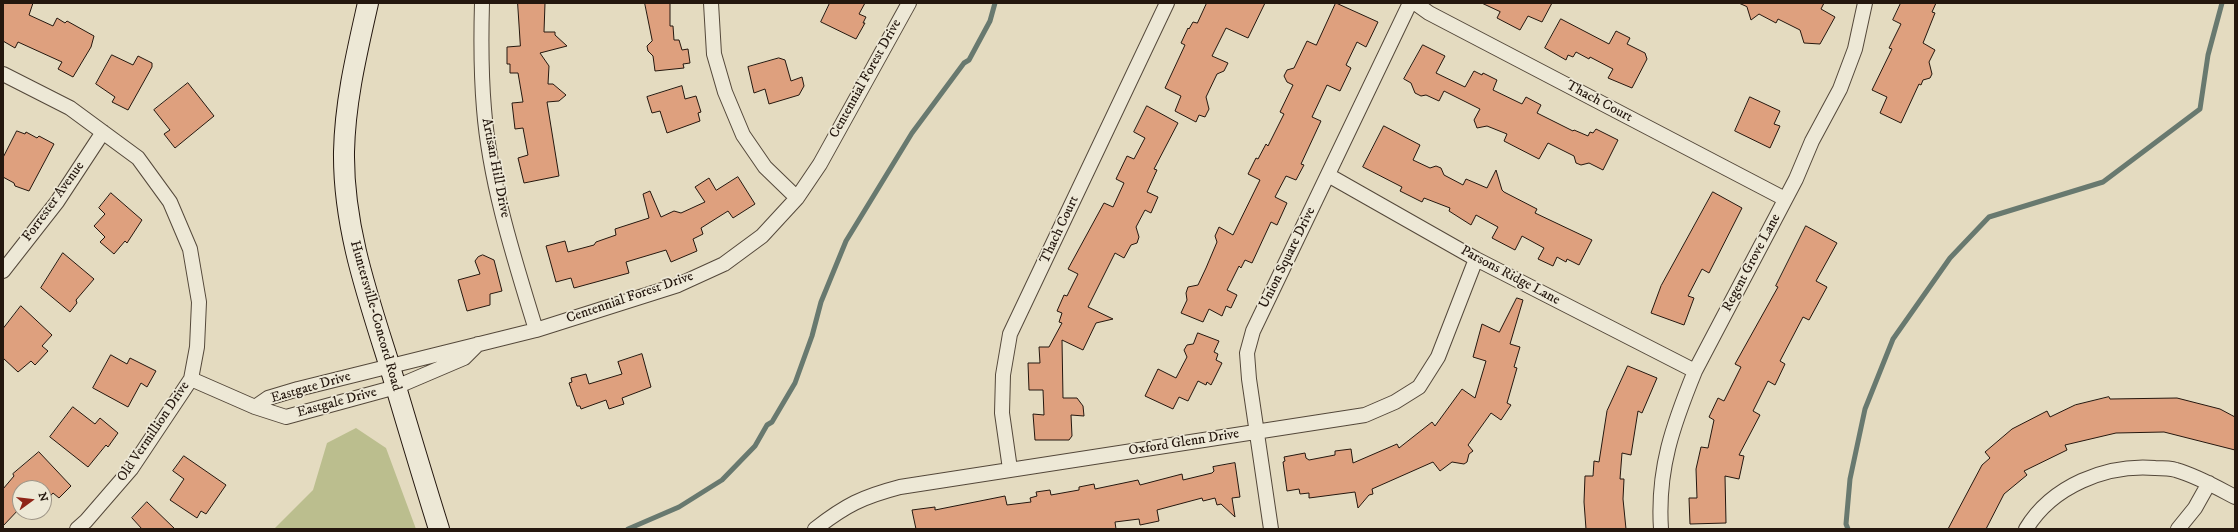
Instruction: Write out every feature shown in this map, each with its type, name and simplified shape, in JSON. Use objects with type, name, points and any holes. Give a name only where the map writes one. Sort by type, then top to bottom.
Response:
[{"type":"main road","name":"Huntersville-Concord Road","points":[[368,3],[349,95],[345,128],[344,175],[353,241],[366,293],[439,529]]},
{"type":"street","name":"Artisan Hill Drive","points":[[482,3],[481,35],[484,110],[496,183],[513,254],[536,330]]},
{"type":"street","points":[[711,3],[714,54],[725,92],[743,135],[765,167],[797,198]]},
{"type":"street","name":"Centennial Forest Drive","points":[[390,367],[536,330],[678,285],[724,264],[762,236],[797,198],[820,164],[909,3]]},
{"type":"street","name":"Thach Court","points":[[1010,469],[1002,413],[1003,375],[1010,334],[1167,3]]},
{"type":"street","name":"Union Square Drive","points":[[1271,529],[1248,373],[1247,353],[1251,339],[1410,3]]},
{"type":"street","name":"Thach Court","points":[[1415,3],[1429,13],[1785,199]]},
{"type":"street","name":"Regent Grove Lane","points":[[1661,529],[1662,479],[1666,452],[1696,371],[1785,199],[1812,141],[1840,89],[1855,49],[1865,3]]},
{"type":"street","name":"Old Vermillion Drive","points":[[3,74],[70,108],[138,158],[170,202],[190,249],[199,302],[197,346],[191,379],[131,469],[86,521],[77,529]]},
{"type":"street","name":"Forrester Avenue","points":[[3,271],[57,202],[103,132]]},
{"type":"street","name":"Parsons Ridge Lane","points":[[1328,175],[1476,258],[1696,371]]},
{"type":"street","name":"Oxford Glenn Drive","points":[[815,529],[839,510],[867,495],[900,487],[1365,415],[1395,402],[1419,387],[1438,357],[1476,258]]},
{"type":"street","points":[[396,387],[464,358],[478,344]]},
{"type":"street","name":"Eastgate Drive","points":[[191,379],[255,407],[268,398],[298,389],[390,367]]},
{"type":"street","name":"Eastgale Drive","points":[[255,407],[286,417],[396,387]]},
{"type":"street","points":[[2026,529],[2035,514],[2064,490],[2093,476],[2135,466],[2176,470],[2209,483],[2235,497]]},
{"type":"street","points":[[2178,529],[2195,508],[2209,483]]},
{"type":"green space","points":[[356,428],[386,448],[416,529],[274,529],[313,490],[327,443]]},
{"type":"building","points":[[3,3],[33,3],[29,15],[53,26],[57,18],[65,23],[67,21],[94,36],[91,47],[73,77],[58,69],[62,62],[18,42],[15,48],[3,41]]},
{"type":"building","points":[[518,3],[545,3],[544,32],[555,32],[555,35],[567,46],[540,53],[549,66],[548,84],[553,84],[566,95],[559,101],[547,102],[559,176],[524,183],[518,158],[528,155],[523,128],[515,129],[512,103],[523,102],[518,73],[510,73],[510,64],[507,64],[507,47],[520,46]]},
{"type":"building","points":[[645,3],[670,3],[670,26],[673,26],[674,40],[679,40],[682,50],[688,49],[690,63],[683,64],[684,68],[655,71],[653,56],[648,51],[647,46],[652,41]]},
{"type":"building","points":[[830,3],[865,3],[859,14],[866,17],[863,23],[865,23],[856,39],[821,22]]},
{"type":"building","points":[[1207,3],[1265,3],[1248,38],[1226,28],[1212,56],[1228,63],[1224,71],[1217,74],[1206,97],[1209,109],[1205,117],[1199,115],[1196,122],[1175,111],[1181,96],[1165,88],[1185,45],[1181,43],[1188,28],[1189,29],[1193,22],[1197,23]]},
{"type":"building","points":[[1336,3],[1378,22],[1366,47],[1357,42],[1346,65],[1351,68],[1340,91],[1327,85],[1312,117],[1321,121],[1301,164],[1304,165],[1296,180],[1286,176],[1275,197],[1287,203],[1277,225],[1271,222],[1252,263],[1245,260],[1241,268],[1239,266],[1227,290],[1237,295],[1231,308],[1226,306],[1222,316],[1209,309],[1203,322],[1181,313],[1187,300],[1186,293],[1188,287],[1198,285],[1206,268],[1217,242],[1215,236],[1219,227],[1233,235],[1260,180],[1248,174],[1256,158],[1258,159],[1266,144],[1268,146],[1284,114],[1280,112],[1293,85],[1287,82],[1284,76],[1287,70],[1294,68],[1307,41],[1316,45]]},
{"type":"building","points":[[1482,3],[1552,3],[1542,22],[1528,16],[1520,30],[1497,18],[1500,12]]},
{"type":"building","points":[[1739,3],[1824,3],[1821,9],[1835,17],[1820,44],[1804,43],[1800,30],[1778,19],[1776,23],[1759,14],[1751,20],[1747,7]]},
{"type":"building","points":[[1901,3],[1936,3],[1932,12],[1935,13],[1923,43],[1935,50],[1929,62],[1932,74],[1930,78],[1923,80],[1921,85],[1919,84],[1901,123],[1880,113],[1887,97],[1872,90],[1892,49],[1889,48],[1901,24],[1893,20]]},
{"type":"building","points":[[1561,19],[1609,44],[1616,31],[1630,38],[1627,44],[1645,53],[1647,59],[1632,88],[1608,78],[1613,69],[1590,57],[1589,59],[1576,52],[1573,57],[1568,55],[1566,60],[1545,48]]},
{"type":"building","points":[[1423,45],[1445,56],[1436,73],[1465,87],[1474,71],[1482,75],[1483,73],[1497,80],[1493,90],[1522,104],[1526,97],[1541,105],[1537,113],[1573,131],[1574,130],[1588,136],[1590,132],[1593,133],[1596,129],[1618,140],[1603,170],[1589,163],[1581,165],[1576,163],[1574,156],[1548,143],[1539,159],[1504,141],[1507,134],[1487,126],[1477,128],[1474,120],[1480,109],[1444,91],[1439,101],[1426,95],[1421,96],[1415,93],[1411,83],[1404,79]]},
{"type":"building","points":[[112,55],[133,65],[138,56],[152,63],[152,67],[128,110],[112,102],[115,97],[96,84]]},
{"type":"building","points":[[779,58],[785,60],[791,81],[802,77],[804,86],[799,95],[769,104],[765,89],[754,93],[748,67]]},
{"type":"building","points":[[188,83],[214,116],[175,148],[164,134],[170,130],[154,110]]},
{"type":"building","points":[[682,86],[685,99],[696,96],[701,112],[698,113],[700,121],[667,133],[660,111],[652,113],[647,97]]},
{"type":"building","points":[[1750,97],[1780,111],[1774,124],[1780,126],[1770,148],[1735,131]]},
{"type":"building","points":[[1147,106],[1178,123],[1154,169],[1157,170],[1147,192],[1158,197],[1151,213],[1145,210],[1136,227],[1139,237],[1137,243],[1131,245],[1124,258],[1115,253],[1088,307],[1113,319],[1096,323],[1083,350],[1062,340],[1063,398],[1077,398],[1083,406],[1084,416],[1071,415],[1072,436],[1069,440],[1035,440],[1033,414],[1044,415],[1043,390],[1029,390],[1028,363],[1040,363],[1039,347],[1049,347],[1062,323],[1059,322],[1062,313],[1057,311],[1064,295],[1067,296],[1078,274],[1068,269],[1104,203],[1113,207],[1124,183],[1116,179],[1127,156],[1134,159],[1145,138],[1134,132]]},
{"type":"building","points":[[1384,126],[1420,145],[1413,160],[1430,168],[1436,166],[1441,168],[1444,175],[1463,185],[1466,179],[1487,188],[1496,170],[1504,192],[1537,209],[1535,213],[1592,240],[1579,265],[1567,259],[1566,262],[1557,257],[1553,266],[1538,259],[1544,248],[1522,236],[1515,250],[1492,238],[1498,227],[1476,215],[1471,225],[1449,211],[1450,208],[1424,198],[1422,202],[1400,191],[1402,187],[1363,167]]},
{"type":"building","points":[[17,131],[25,134],[26,132],[37,138],[39,136],[54,144],[29,191],[15,186],[14,183],[3,177],[3,158]]},
{"type":"building","points":[[738,177],[755,204],[733,218],[728,211],[701,228],[703,234],[693,239],[697,251],[671,262],[666,250],[626,262],[629,273],[574,288],[571,278],[556,282],[546,246],[565,241],[568,252],[594,245],[596,242],[616,235],[615,229],[649,218],[643,194],[650,191],[661,217],[674,211],[681,213],[705,202],[695,187],[709,178],[716,190]]},
{"type":"building","points":[[1713,192],[1742,208],[1709,273],[1702,269],[1688,296],[1694,298],[1684,325],[1651,313],[1661,286]]},
{"type":"building","points":[[111,193],[142,220],[127,243],[125,241],[114,254],[100,242],[105,237],[94,226],[105,214],[99,208]]},
{"type":"building","points":[[1806,226],[1837,243],[1816,281],[1827,287],[1809,320],[1803,317],[1780,361],[1785,364],[1775,385],[1768,381],[1753,411],[1760,415],[1739,455],[1744,456],[1739,479],[1725,476],[1726,523],[1690,524],[1689,498],[1697,498],[1696,469],[1701,447],[1708,448],[1714,420],[1709,417],[1718,398],[1724,401],[1741,367],[1735,364],[1778,287],[1776,286]]},
{"type":"building","points":[[63,253],[94,279],[76,300],[77,303],[70,312],[41,288]]},
{"type":"building","points":[[483,255],[494,260],[502,291],[490,294],[490,305],[467,311],[458,280],[480,274],[475,261],[478,257]]},
{"type":"building","points":[[1517,298],[1523,300],[1510,344],[1520,347],[1514,367],[1517,368],[1507,403],[1511,405],[1501,420],[1491,413],[1468,445],[1473,451],[1469,454],[1467,462],[1464,464],[1452,462],[1440,471],[1433,462],[1372,489],[1373,494],[1369,495],[1358,508],[1355,492],[1309,498],[1309,493],[1300,494],[1299,489],[1287,491],[1283,462],[1285,461],[1284,457],[1305,453],[1306,458],[1309,460],[1335,455],[1335,451],[1351,449],[1353,463],[1397,444],[1399,448],[1432,422],[1435,426],[1462,389],[1475,398],[1486,361],[1473,357],[1482,324],[1499,332]]},
{"type":"building","points":[[21,306],[52,335],[42,346],[48,351],[35,365],[31,361],[18,372],[3,358],[3,329]]},
{"type":"building","points":[[1198,333],[1219,341],[1214,352],[1218,354],[1216,360],[1222,363],[1211,385],[1207,382],[1206,385],[1198,381],[1188,401],[1179,397],[1173,409],[1145,396],[1158,369],[1176,378],[1187,357],[1184,350],[1187,345],[1193,344]]},
{"type":"building","points":[[642,354],[651,387],[622,398],[624,404],[609,409],[606,400],[581,409],[580,406],[577,406],[569,383],[572,382],[571,378],[586,374],[589,384],[622,374],[618,362]]},
{"type":"building","points":[[111,355],[127,364],[130,358],[156,371],[147,387],[141,383],[128,407],[93,388]]},
{"type":"building","points":[[1628,366],[1657,378],[1642,413],[1638,411],[1631,455],[1622,453],[1620,479],[1624,479],[1623,499],[1626,529],[1586,529],[1584,502],[1585,476],[1593,476],[1594,461],[1599,462],[1607,411]]},
{"type":"building","points":[[2109,397],[2110,399],[2177,398],[2220,409],[2235,417],[2235,450],[2164,432],[2116,433],[2065,445],[2067,450],[2024,471],[2027,475],[2004,494],[1986,529],[1948,529],[1982,465],[1990,458],[1985,452],[2012,429],[2047,411],[2050,417],[2075,405]]},
{"type":"building","points":[[73,407],[95,424],[100,418],[118,433],[108,447],[106,445],[88,467],[50,437]]},
{"type":"building","points":[[39,452],[71,486],[59,498],[53,493],[52,494],[52,480],[12,480],[12,516],[3,526],[3,489],[14,476],[13,474]]},
{"type":"building","points":[[184,456],[226,485],[206,514],[201,511],[197,518],[170,500],[184,479],[173,471]]},
{"type":"building","points":[[1235,463],[1240,497],[1232,498],[1235,517],[1221,504],[1217,505],[1215,498],[1203,501],[1202,498],[1157,510],[1159,521],[1140,525],[1139,519],[1115,522],[1116,529],[916,529],[912,510],[935,507],[935,510],[1005,496],[1007,505],[1031,502],[1030,498],[1037,496],[1036,492],[1050,490],[1051,495],[1079,490],[1079,487],[1094,484],[1095,489],[1138,480],[1140,485],[1182,474],[1183,480],[1212,473],[1214,471],[1213,467]]},
{"type":"building","points":[[147,502],[175,529],[142,529],[132,518]]},
{"type":"waterway","points":[[628,529],[679,507],[722,480],[755,446],[767,425],[772,422],[795,383],[812,336],[821,302],[846,241],[912,133],[964,63],[969,60],[990,21],[995,3]]},
{"type":"waterway","points":[[1848,529],[1846,524],[1850,479],[1865,409],[1893,339],[1950,258],[1989,217],[2103,182],[2200,109],[2208,55],[2222,3]]}]
